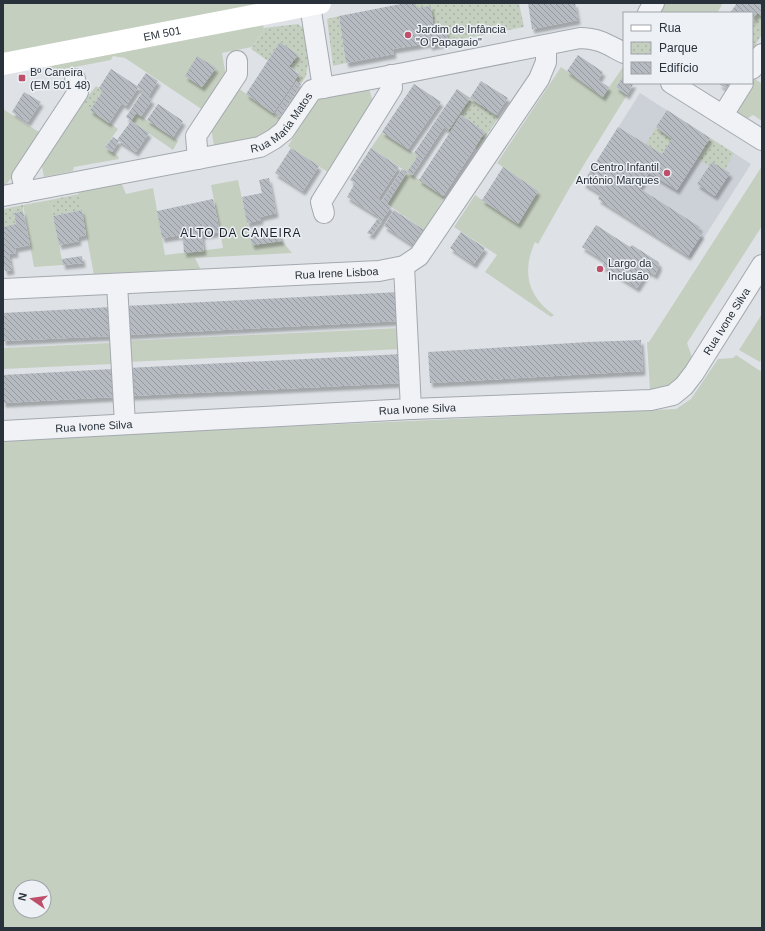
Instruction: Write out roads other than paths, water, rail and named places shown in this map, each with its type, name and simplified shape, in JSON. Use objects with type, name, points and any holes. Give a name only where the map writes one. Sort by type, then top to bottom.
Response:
[{"type":"main road","name":"EM 501","points":[[3,64],[315,4]]},
{"type":"street","points":[[649,12],[654,3]]},
{"type":"street","points":[[315,4],[323,88]]},
{"type":"street","name":"Rua Maria Matos","points":[[3,196],[260,147],[284,131],[312,90],[391,76],[580,38],[590,38],[600,41],[623,52]]},
{"type":"street","name":"Rua Irene Lisboa","points":[[3,289],[379,271],[404,266],[419,256],[539,79],[546,62],[546,45]]},
{"type":"street","points":[[753,68],[762,54]]},
{"type":"street","points":[[198,159],[196,136],[237,74],[237,61]]},
{"type":"street","points":[[324,213],[321,202],[392,88],[391,76]]},
{"type":"street","points":[[26,192],[22,178],[78,92],[76,79]]},
{"type":"street","points":[[674,84],[762,140]]},
{"type":"street","points":[[723,115],[742,84]]},
{"type":"street","name":"Rua Ivone Silva","points":[[3,431],[411,410],[651,400],[673,395],[684,386],[694,373],[762,265]]},
{"type":"street","points":[[404,266],[411,410]]},
{"type":"street","points":[[117,284],[125,424]]},
{"type":"place","name":"Jardim de Infância \"O Papagaio\"","points":[[408,35]]},
{"type":"place","name":"Bº Caneira (EM 501 48)","points":[[22,78]]},
{"type":"place","name":"Centro Infantil António Marques","points":[[667,173]]},
{"type":"place","name":"Largo da Inclusão","points":[[600,269]]},
{"type":"district","name":"ALTO DA CANEIRA","points":[[241,233]]}]
